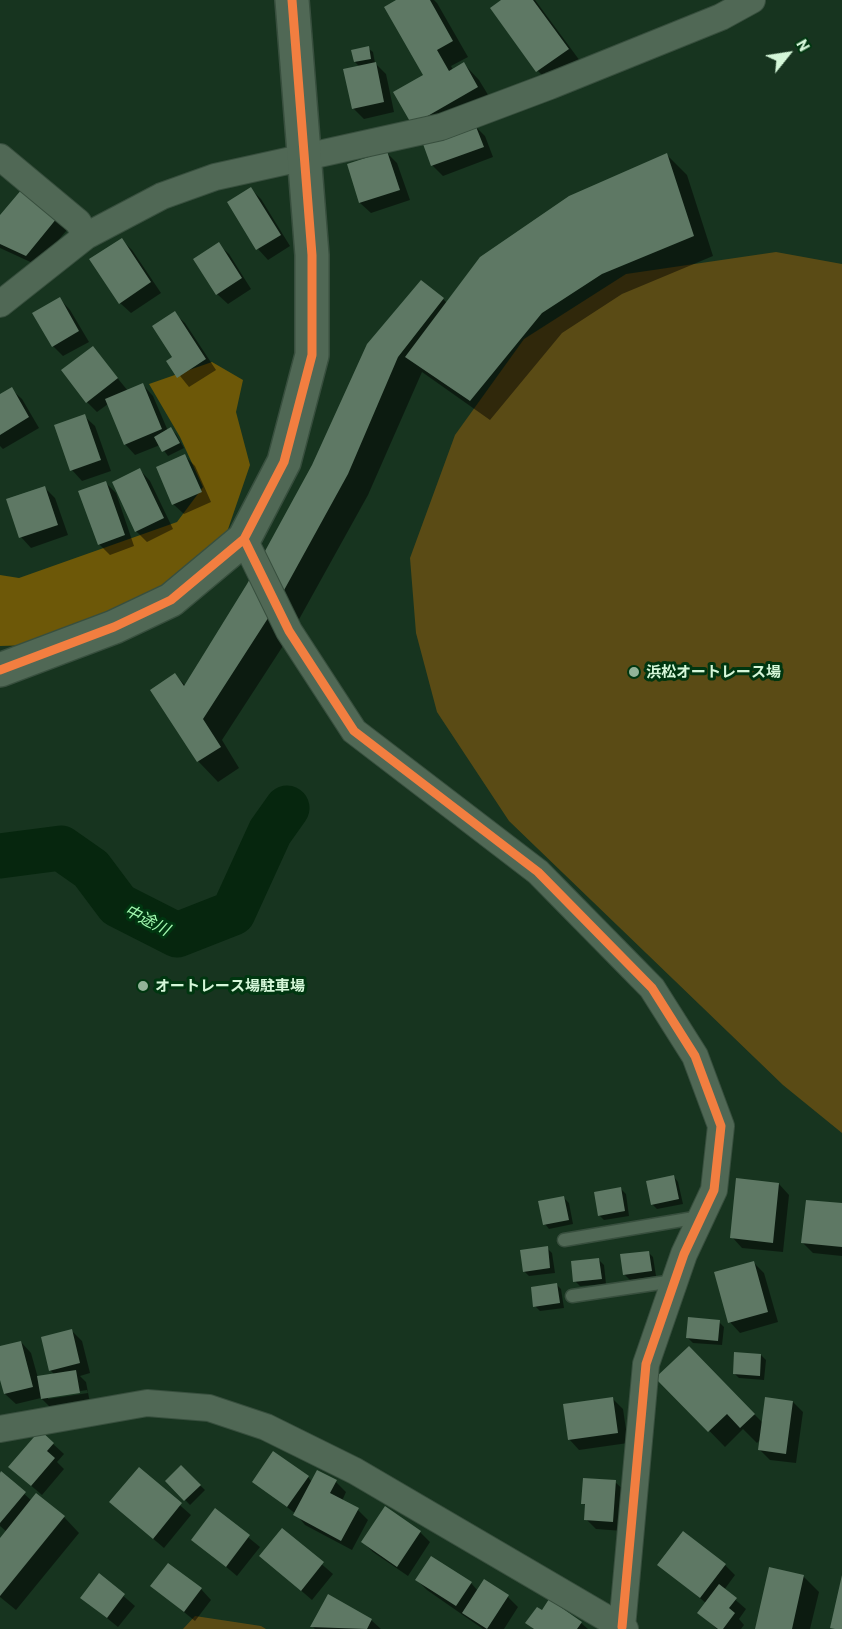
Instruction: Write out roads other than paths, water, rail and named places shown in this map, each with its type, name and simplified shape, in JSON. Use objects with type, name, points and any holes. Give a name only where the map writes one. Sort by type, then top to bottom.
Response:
[{"type":"street","points":[[0,670],[114,627],[171,600],[248,549],[284,462],[312,355],[312,255],[302,156],[292,0]]},
{"type":"street","points":[[0,304],[86,236],[136,208],[188,185],[302,156],[441,127],[700,25],[752,0]]},
{"type":"street","points":[[0,157],[78,222],[86,236]]},
{"type":"street","points":[[0,1429],[147,1403],[209,1408],[266,1426],[355,1471],[612,1626],[646,1364],[674,1281],[714,1190],[721,1126],[695,1056],[652,988],[538,873],[354,731],[289,632],[248,549]]},
{"type":"lane","points":[[564,1240],[701,1216]]},
{"type":"lane","points":[[572,1296],[674,1281]]},
{"type":"waterway","name":"中途川","points":[[0,856],[61,848],[91,869],[118,905],[177,935],[233,913],[270,832],[287,808]]},
{"type":"place","name":"浜松オートレース場","points":[[634,672]]},
{"type":"place","name":"オートレース場駐車場","points":[[143,986]]}]
